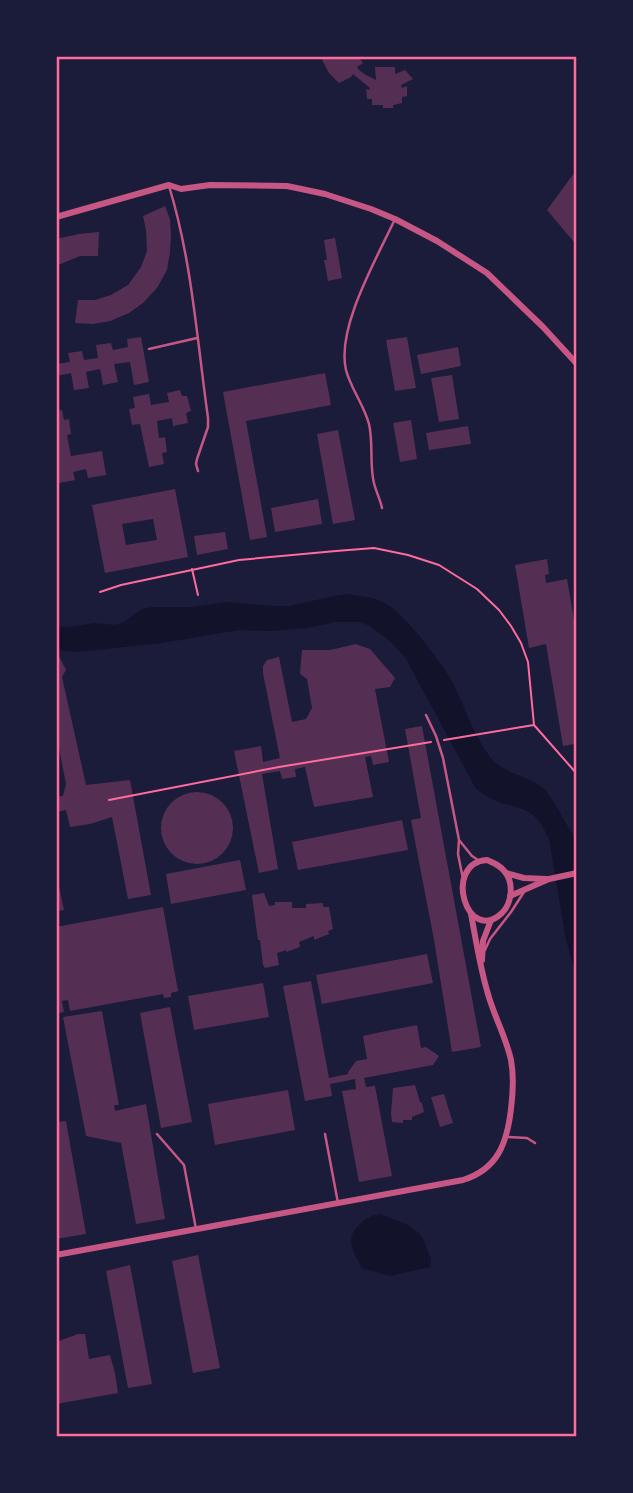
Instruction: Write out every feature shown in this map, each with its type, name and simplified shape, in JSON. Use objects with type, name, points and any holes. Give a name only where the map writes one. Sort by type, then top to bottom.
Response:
[{"type":"street","points":[[56,217],[169,185],[181,189],[210,185],[287,186],[325,194],[395,219],[437,241],[487,274],[577,363]]},
{"type":"street","points":[[56,1255],[471,1177],[492,1163],[506,1137],[513,1095],[511,1062],[482,973],[471,914],[464,900],[463,882],[466,872],[478,860],[487,860],[506,873],[512,889],[510,896],[502,913],[491,920],[482,920],[471,914]]},
{"type":"street","points":[[506,873],[549,879]]},
{"type":"street","points":[[510,896],[549,879],[577,873]]},
{"type":"street","points":[[482,973],[484,941],[491,920]]},
{"type":"lane","points":[[169,185],[192,288],[208,418],[208,427],[196,464],[198,471]]},
{"type":"lane","points":[[382,508],[373,480],[370,426],[350,384],[344,356],[352,311],[395,219]]},
{"type":"lane","points":[[149,349],[198,338]]},
{"type":"lane","points":[[426,715],[443,758],[459,840],[458,854],[463,882]]},
{"type":"lane","points":[[459,840],[478,860]]},
{"type":"lane","points":[[482,957],[490,939],[525,889]]},
{"type":"lane","points":[[157,1134],[184,1165],[196,1229]]},
{"type":"lane","points":[[325,1134],[338,1203]]},
{"type":"lane","points":[[506,1137],[527,1138],[535,1143]]},
{"type":"path","points":[[100,592],[121,585],[239,560],[374,548],[439,565],[477,589],[511,626],[528,662],[534,725],[577,774]]},
{"type":"path","points":[[192,569],[198,595]]},
{"type":"path","points":[[240,776],[534,725]]},
{"type":"path","points":[[109,800],[279,767],[386,750]]},
{"type":"shaded area","points":[[348,594],[381,601],[402,617],[449,676],[474,731],[490,757],[502,768],[545,790],[574,836],[577,843],[577,978],[566,940],[549,839],[542,826],[536,817],[529,813],[501,803],[476,789],[405,657],[370,626],[360,622],[335,622],[271,631],[239,630],[162,643],[77,652],[56,650],[56,626],[94,623],[115,625],[142,609],[152,607],[192,607],[227,602],[290,606]]},
{"type":"shaded area","points":[[380,1214],[418,1232],[431,1258],[430,1267],[390,1276],[362,1268],[352,1246],[354,1230],[364,1221]]},
{"type":"building","points":[[320,56],[358,56],[363,63],[357,67],[359,70],[376,80],[375,67],[395,67],[395,74],[405,70],[413,79],[401,85],[402,88],[407,86],[407,96],[402,97],[402,103],[393,105],[393,108],[383,108],[383,105],[372,105],[372,99],[367,99],[366,89],[370,88],[353,74],[339,83],[329,73]]},
{"type":"building","points":[[577,169],[577,241],[574,242],[547,210]]},
{"type":"building","points":[[165,206],[170,219],[170,252],[167,270],[157,288],[129,313],[110,321],[75,323],[78,300],[95,300],[128,285],[141,267],[147,251],[143,216]]},
{"type":"building","points":[[99,232],[98,256],[80,256],[56,266],[56,239]]},
{"type":"building","points":[[335,238],[342,278],[328,281],[324,240]]},
{"type":"building","points":[[141,337],[149,382],[134,385],[130,362],[114,364],[118,382],[103,385],[100,369],[86,372],[89,388],[74,390],[71,373],[56,376],[56,364],[70,362],[68,353],[82,351],[84,360],[98,358],[96,345],[111,343],[113,350],[128,347],[127,339]]},
{"type":"building","points":[[407,337],[416,388],[395,391],[386,340]]},
{"type":"building","points":[[458,347],[461,366],[421,374],[417,355]]},
{"type":"building","points":[[325,373],[331,405],[246,421],[267,537],[250,540],[223,392]]},
{"type":"building","points":[[452,375],[459,419],[439,422],[431,378]]},
{"type":"building","points":[[180,390],[182,396],[187,396],[191,411],[186,413],[188,423],[173,426],[172,418],[157,421],[159,438],[165,437],[167,452],[162,453],[164,464],[149,467],[140,424],[132,425],[129,409],[135,408],[133,397],[149,394],[151,405],[169,402],[167,393]]},
{"type":"building","points":[[62,410],[64,420],[69,419],[71,434],[67,435],[71,456],[102,451],[106,475],[88,478],[86,469],[73,472],[75,480],[59,483],[58,475],[56,476],[56,411]]},
{"type":"building","points":[[411,420],[417,459],[400,462],[393,423]]},
{"type":"building","points":[[468,426],[471,444],[429,450],[426,433]]},
{"type":"building","points":[[338,430],[355,520],[333,524],[317,434]]},
{"type":"building","points":[[175,489],[188,557],[105,573],[92,505]],"holes":[[[153,519],[157,540],[126,545],[122,524]]]},
{"type":"building","points":[[318,499],[322,524],[275,532],[271,508]]},
{"type":"building","points":[[225,532],[228,549],[197,555],[194,536]]},
{"type":"building","points":[[547,559],[549,574],[545,575],[546,583],[567,579],[577,637],[577,751],[574,744],[563,746],[546,644],[529,648],[515,565]]},
{"type":"building","points":[[356,644],[370,649],[395,678],[390,687],[375,689],[389,762],[373,765],[371,756],[365,757],[373,797],[314,807],[305,767],[295,769],[296,777],[282,779],[280,771],[262,774],[278,869],[259,873],[234,751],[261,746],[263,762],[280,758],[263,666],[267,660],[279,657],[292,722],[306,719],[312,708],[307,679],[300,674],[302,650],[330,650]]},
{"type":"building","points":[[58,654],[66,670],[62,677],[86,785],[130,780],[151,895],[128,899],[112,817],[70,827],[66,810],[56,812],[56,797],[63,796],[66,784],[56,733]]},
{"type":"building","points":[[422,726],[481,1047],[452,1052],[411,820],[421,818],[405,729]]},
{"type":"building","points":[[204,792],[223,802],[231,814],[231,842],[223,854],[211,862],[190,864],[171,854],[163,842],[161,821],[171,802],[183,794]]},
{"type":"building","points":[[402,820],[408,850],[298,870],[292,842]]},
{"type":"building","points":[[240,860],[246,890],[171,904],[166,874]]},
{"type":"building","points":[[56,877],[64,910],[56,911]]},
{"type":"building","points":[[264,893],[269,906],[275,905],[275,902],[292,902],[292,908],[306,908],[306,904],[323,903],[323,907],[329,907],[333,929],[328,931],[329,934],[314,940],[314,936],[299,942],[300,947],[277,953],[279,965],[265,968],[252,895]]},
{"type":"building","points":[[163,907],[178,991],[171,993],[171,997],[164,998],[163,994],[70,1011],[68,1000],[62,1001],[64,1012],[56,1014],[56,927]]},
{"type":"building","points":[[427,954],[433,983],[322,1004],[316,975]]},
{"type":"building","points":[[311,981],[329,1078],[348,1074],[356,1061],[367,1059],[363,1036],[386,1031],[417,1025],[421,1048],[426,1047],[439,1056],[433,1065],[364,1078],[366,1087],[375,1086],[392,1176],[359,1182],[342,1091],[356,1089],[355,1079],[330,1084],[332,1096],[305,1101],[283,986]]},
{"type":"building","points":[[263,983],[269,1017],[194,1030],[188,996]]},
{"type":"building","points":[[170,1007],[192,1122],[161,1128],[140,1013]]},
{"type":"building","points":[[102,1011],[119,1105],[114,1105],[115,1111],[146,1104],[165,1219],[136,1224],[121,1143],[86,1136],[63,1017]]},
{"type":"building","points":[[415,1085],[424,1112],[412,1117],[412,1120],[403,1120],[403,1123],[392,1122],[393,1088]]},
{"type":"building","points":[[288,1090],[295,1130],[215,1145],[208,1104]]},
{"type":"building","points":[[444,1094],[453,1123],[440,1127],[431,1097]]},
{"type":"building","points":[[66,1121],[86,1234],[56,1239],[56,1122]]},
{"type":"building","points":[[198,1255],[220,1368],[193,1373],[172,1261]]},
{"type":"building","points":[[130,1265],[152,1384],[128,1388],[106,1271]]},
{"type":"building","points":[[85,1334],[89,1359],[110,1355],[118,1393],[56,1404],[56,1342]]}]
